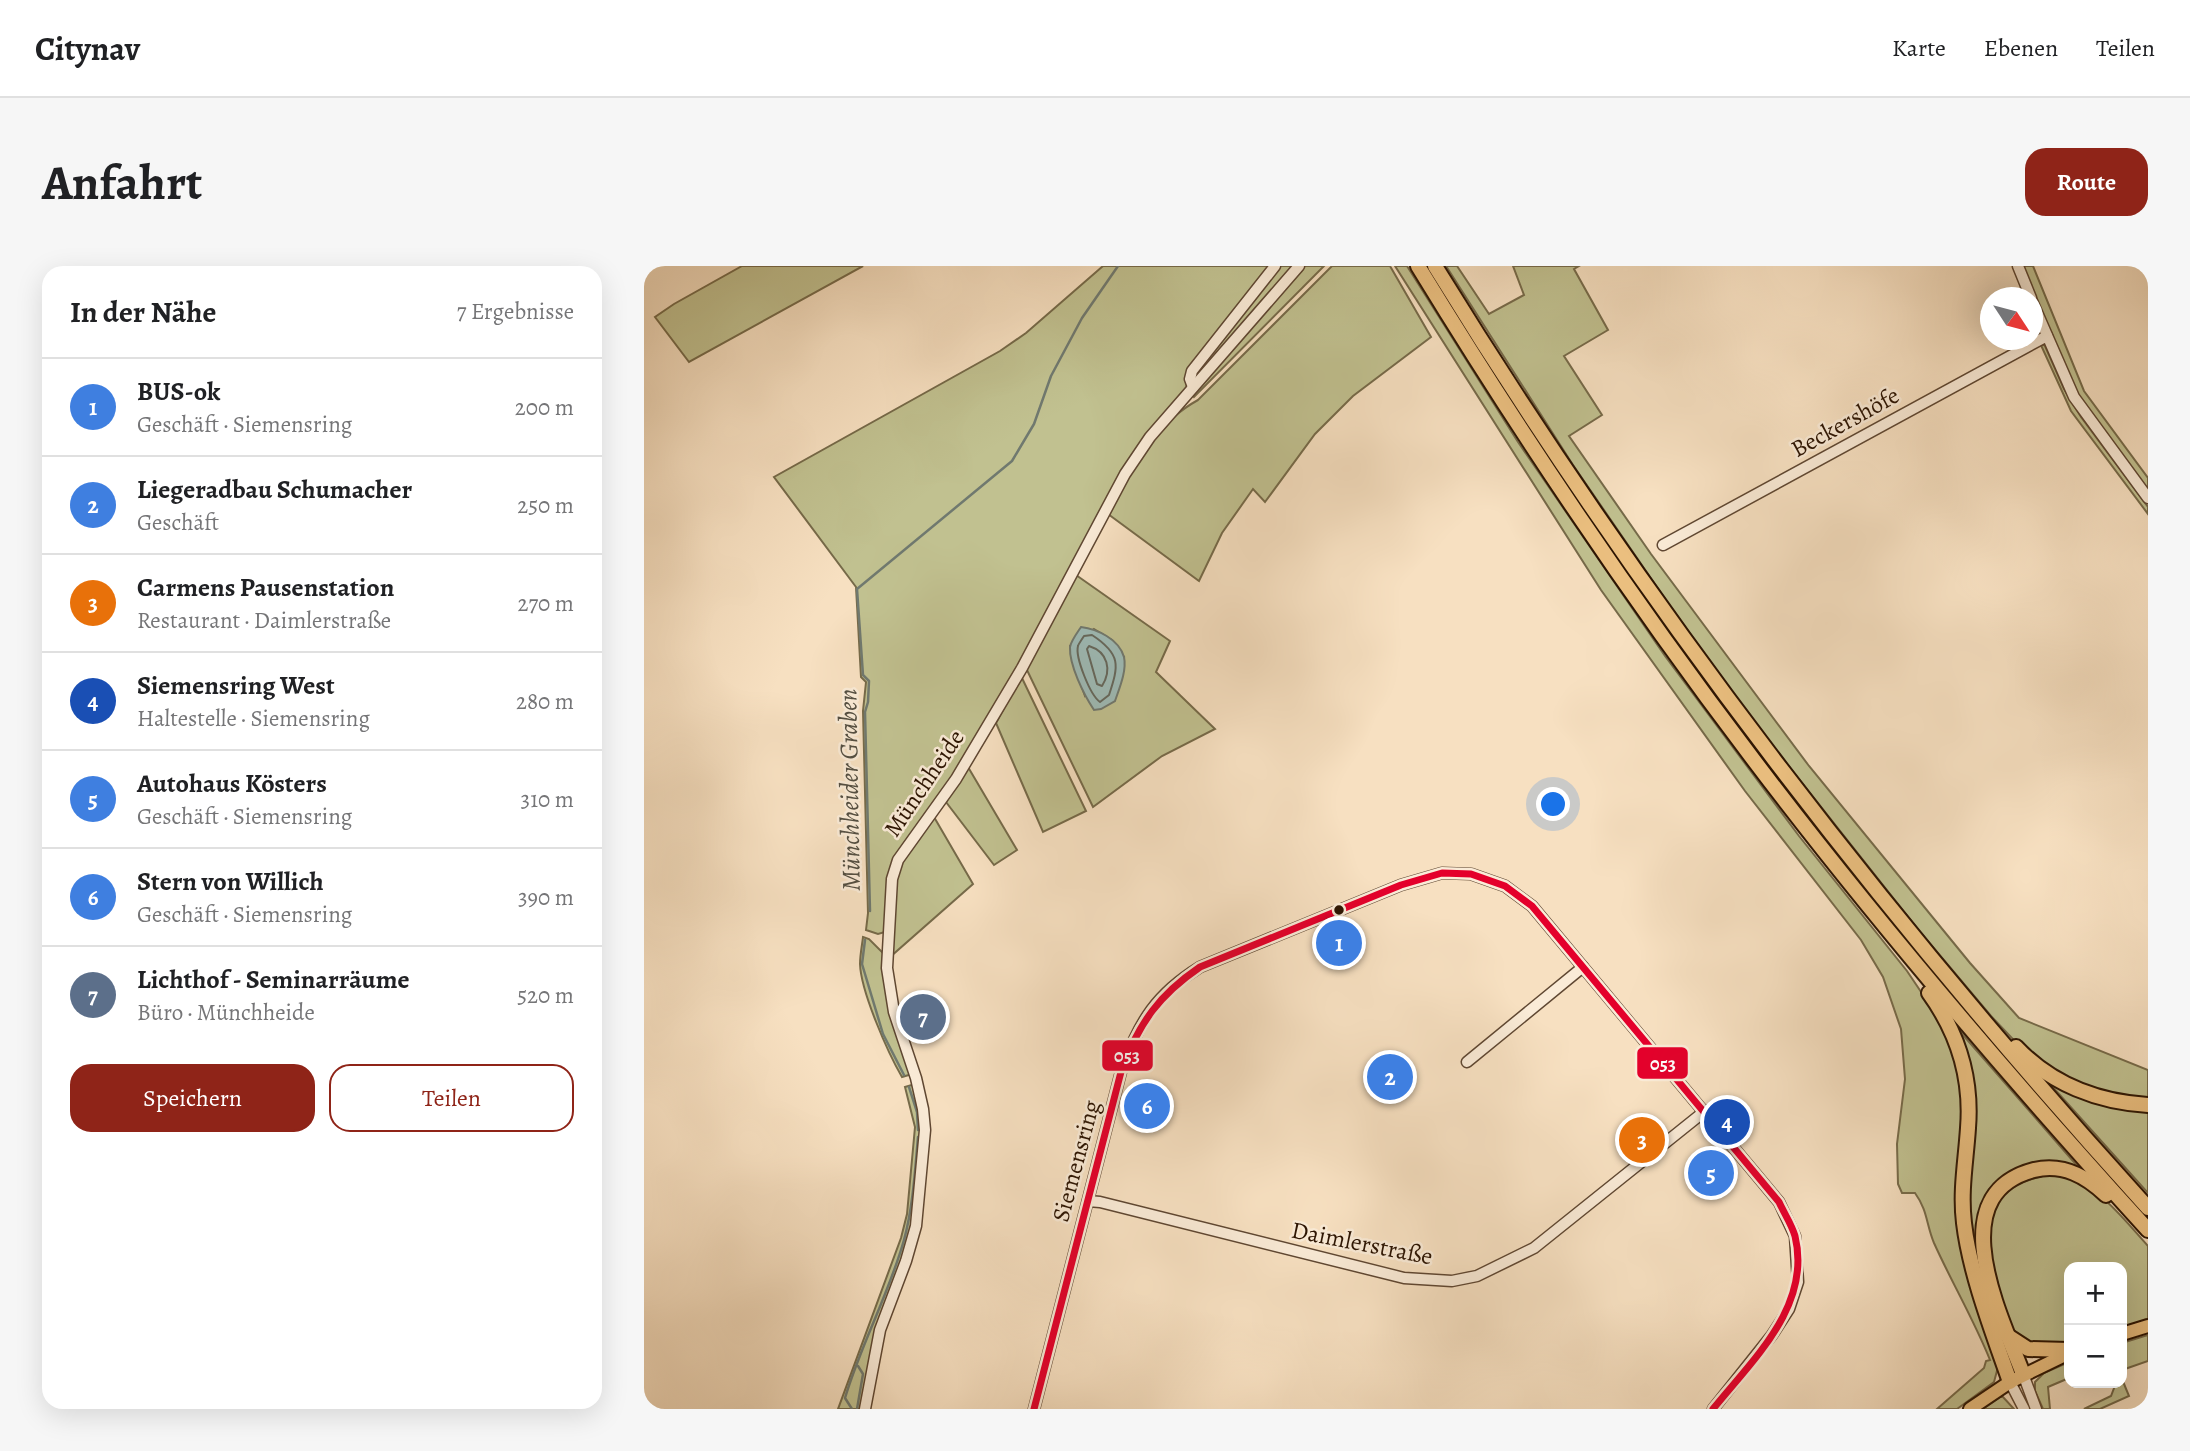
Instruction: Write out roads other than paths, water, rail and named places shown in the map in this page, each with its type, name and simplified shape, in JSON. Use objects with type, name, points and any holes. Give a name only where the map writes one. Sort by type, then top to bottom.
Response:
[{"type":"highway","points":[[1418,266],[1537,455],[1666,641],[1793,811],[1906,953],[2148,1230]]},
{"type":"highway","points":[[1435,266],[1562,464],[1699,662],[1821,824],[1948,980],[2148,1208]]},
{"type":"highway","points":[[1906,953],[1913,971],[1951,1028],[1963,1062],[1969,1114],[1962,1186],[1965,1233],[1971,1259],[2016,1378]]},
{"type":"highway","points":[[1948,980],[1973,999],[2023,1055],[2050,1075],[2094,1095],[2121,1102],[2148,1104]]},
{"type":"highway","points":[[2016,1378],[2008,1336],[1985,1262],[1982,1236],[1990,1205],[2004,1187],[2015,1178],[2045,1168],[2074,1172],[2103,1192],[2148,1239]]},
{"type":"highway","points":[[2008,1336],[2028,1349],[2064,1352]]},
{"type":"main road","points":[[2127,1332],[2148,1326]]},
{"type":"main road","points":[[1970,1409],[2016,1378],[2064,1354]]},
{"type":"street","points":[[1193,387],[1190,377],[1193,368],[1275,266]]},
{"type":"street","name":"Münchheide","points":[[865,1409],[880,1330],[916,1226],[925,1130],[916,1078],[894,1012],[887,968],[892,879],[898,860],[956,779],[1021,668],[1125,474],[1150,437],[1298,266]]},
{"type":"street","points":[[2018,266],[2027,287]]},
{"type":"street","points":[[2043,326],[2078,404],[2148,498]]},
{"type":"street","name":"Beckershöfe","points":[[1663,545],[2047,336]]},
{"type":"street","name":"Siemensring","points":[[1034,1409],[1122,1068],[1137,1031],[1154,1006],[1172,987],[1200,967],[1401,885],[1442,873],[1471,874],[1505,886],[1532,906],[1779,1202],[1795,1236],[1798,1282],[1788,1309],[1772,1335],[1713,1409]]},
{"type":"street","points":[[1467,1062],[1583,967]]},
{"type":"street","name":"Daimlerstraße","points":[[1088,1201],[1404,1278],[1452,1281],[1477,1276],[1534,1248],[1705,1111]]},
{"type":"street","points":[[2016,1378],[2024,1409]]},
{"type":"street","points":[[2016,1378],[2036,1409]]},
{"type":"water","points":[[1081,627],[1107,636],[1117,645],[1124,657],[1124,674],[1115,701],[1101,709],[1094,710],[1090,704],[1078,680],[1070,654],[1074,637]]},
{"type":"waterway","name":"Münchheider Graben","points":[[870,911],[865,712],[869,681],[863,675],[857,589],[1012,461],[1034,424],[1051,376],[1082,318],[1118,266]]},
{"type":"waterway","name":"Münchheider Graben","points":[[865,940],[862,964],[883,1034],[904,1075]]},
{"type":"waterway","name":"Münchheider Graben","points":[[909,1087],[917,1112],[918,1130]]},
{"type":"waterway","name":"Münchheider Graben","points":[[852,1409],[845,1398],[891,1280],[907,1227],[918,1137]]},
{"type":"waterway","name":"Münchheider Graben","points":[[857,1409],[863,1374],[858,1366]]},
{"type":"place","name":"BUS-ok","points":[[1339,943]]},
{"type":"place","name":"Lichthof - Seminarräume","points":[[923,1017]]},
{"type":"place","name":"Liegeradbau Schumacher","points":[[1390,1077]]},
{"type":"place","name":"Stern von Willich","points":[[1147,1106]]},
{"type":"place","name":"Siemensring West","points":[[1727,1122]]},
{"type":"place","name":"Carmens Pausenstation","points":[[1642,1140]]},
{"type":"place","name":"Autohaus Kösters","points":[[1711,1173]]}]
